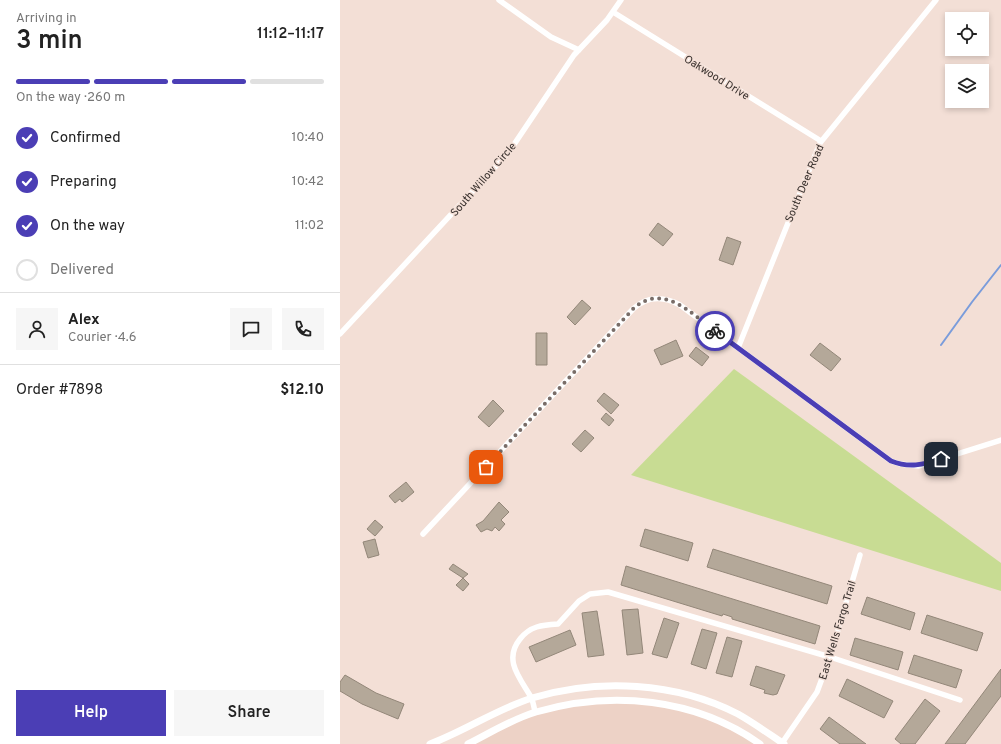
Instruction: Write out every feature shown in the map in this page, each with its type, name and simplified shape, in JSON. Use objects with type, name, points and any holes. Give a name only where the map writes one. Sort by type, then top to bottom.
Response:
[{"type":"street","points":[[499,0],[551,37],[579,50]]},
{"type":"street","name":"South Willow Circle","points":[[340,334],[509,152],[579,50],[613,12],[621,0]]},
{"type":"street","name":"South Deer Road","points":[[738,348],[821,141],[936,0]]},
{"type":"street","name":"Oakwood Drive","points":[[613,12],[821,141]]},
{"type":"street","points":[[423,534],[633,309],[650,299],[665,298],[673,301],[884,456],[900,464],[914,466],[927,464],[1001,440]]},
{"type":"street","name":"East Wells Fargo Trail","points":[[783,744],[817,692],[830,657],[860,555]]},
{"type":"street","points":[[535,712],[532,698],[520,681],[511,661],[514,646],[524,634],[536,626],[558,624],[579,601],[590,594],[608,592],[830,657],[960,700]]},
{"type":"street","points":[[430,744],[457,734],[494,714],[532,698],[598,686],[618,685],[658,688],[698,698],[738,714],[783,744]]},
{"type":"street","points":[[468,744],[499,727],[535,712],[599,700],[619,699],[657,702],[676,706],[734,727],[760,744]]},
{"type":"shaded area","points":[[619,699],[695,712],[760,744],[468,744],[535,712]]},
{"type":"green space","points":[[734,369],[1001,563],[1001,591],[631,475]]},
{"type":"building","points":[[658,223],[673,234],[663,246],[649,235]]},
{"type":"building","points":[[727,237],[741,242],[733,265],[719,260]]},
{"type":"building","points":[[582,300],[591,308],[575,325],[567,317]]},
{"type":"building","points":[[536,333],[547,333],[547,365],[536,365]]},
{"type":"building","points":[[676,340],[683,356],[661,365],[654,350]]},
{"type":"building","points":[[820,343],[841,359],[831,371],[810,355]]},
{"type":"building","points":[[696,347],[709,357],[702,366],[689,356]]},
{"type":"building","points":[[604,393],[619,405],[611,414],[597,401]]},
{"type":"building","points":[[493,400],[504,411],[489,427],[478,417]]},
{"type":"building","points":[[606,413],[614,420],[609,426],[601,419]]},
{"type":"building","points":[[585,430],[594,438],[581,452],[572,444]]},
{"type":"building","points":[[406,482],[414,492],[402,502],[400,499],[395,503],[389,496]]},
{"type":"building","points":[[499,502],[509,512],[501,520],[505,524],[499,531],[495,527],[492,531],[487,529],[481,532],[476,525],[483,521]]},
{"type":"building","points":[[375,520],[383,527],[375,536],[367,529]]},
{"type":"building","points":[[645,529],[693,543],[688,561],[640,546]]},
{"type":"building","points":[[375,539],[379,555],[368,558],[363,542]]},
{"type":"building","points":[[713,549],[832,586],[827,604],[707,567]]},
{"type":"building","points":[[453,564],[468,574],[463,578],[449,569]]},
{"type":"building","points":[[626,566],[820,626],[815,644],[732,619],[732,617],[723,614],[722,616],[621,585]]},
{"type":"building","points":[[463,578],[469,584],[463,591],[456,585]]},
{"type":"building","points":[[867,597],[915,613],[910,630],[861,614]]},
{"type":"building","points":[[638,609],[643,653],[627,655],[622,610]]},
{"type":"building","points":[[597,611],[604,655],[588,657],[582,613]]},
{"type":"building","points":[[927,615],[983,633],[977,651],[921,633]]},
{"type":"building","points":[[664,618],[679,623],[667,658],[652,654]]},
{"type":"building","points":[[702,629],[717,633],[706,669],[691,664]]},
{"type":"building","points":[[570,630],[576,645],[536,662],[529,647]]},
{"type":"building","points":[[727,637],[742,641],[732,677],[716,673]]},
{"type":"building","points":[[855,638],[903,652],[898,670],[850,655]]},
{"type":"building","points":[[914,655],[962,670],[956,688],[908,673]]},
{"type":"building","points":[[756,666],[785,675],[777,694],[773,695],[764,693],[765,690],[750,685]]},
{"type":"building","points":[[1001,669],[1001,696],[965,744],[945,744]]},
{"type":"building","points":[[345,675],[376,693],[404,704],[398,719],[362,704],[340,691],[340,682]]},
{"type":"building","points":[[847,679],[893,701],[884,718],[839,696]]},
{"type":"building","points":[[925,699],[940,711],[915,744],[901,744],[895,739]]},
{"type":"building","points":[[829,717],[866,744],[840,744],[820,729]]},
{"type":"waterway","points":[[941,345],[1001,265]]},
{"type":"way so far","points":[[486,467],[633,309],[642,302],[657,298],[665,298],[673,301],[715,331]]},
{"type":"route","points":[[715,331],[891,461],[910,466],[919,466],[941,459]]}]
